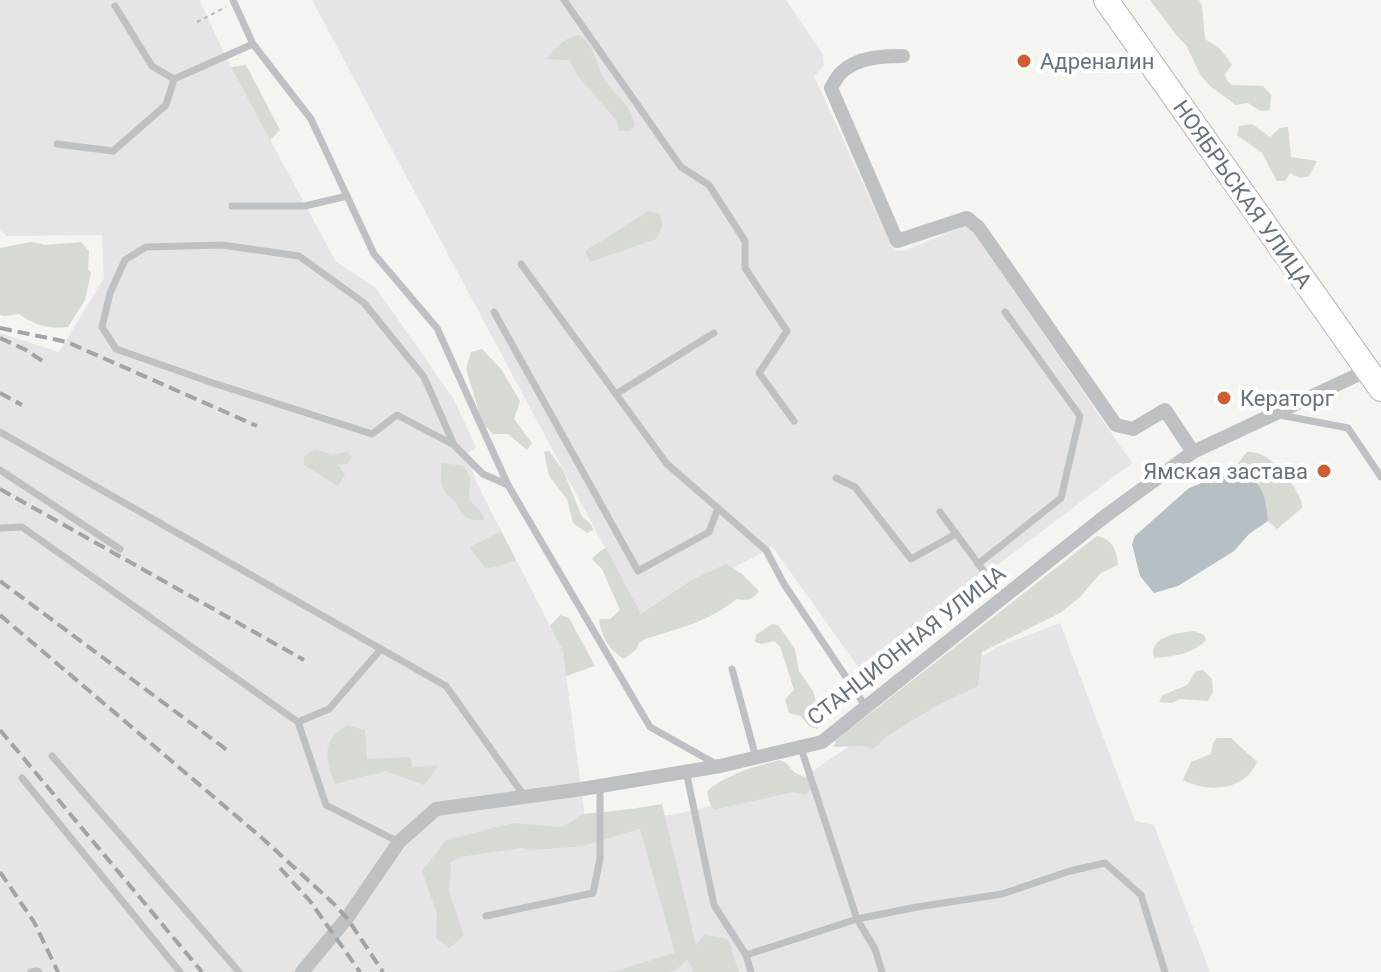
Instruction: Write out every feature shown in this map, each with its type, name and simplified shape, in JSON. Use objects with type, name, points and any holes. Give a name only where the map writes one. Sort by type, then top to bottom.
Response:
[{"type":"highway","name":"НОЯБРЬСКАЯ УЛИЦА","points":[[1106,0],[1375,379]]},
{"type":"street","points":[[903,56],[862,60],[842,71],[831,88],[897,241],[967,218],[979,228],[1116,425],[1133,429],[1165,410],[1193,452]]},
{"type":"street","name":"СТАНЦИОННАЯ УЛИЦА","points":[[302,972],[347,918],[399,842],[436,809],[720,766],[822,742],[1104,517],[1193,452],[1274,414],[1375,379]]},
{"type":"lane","points":[[564,0],[681,167],[709,185],[745,241],[745,268],[787,331],[759,373],[794,421]]},
{"type":"lane","points":[[234,2],[253,44],[311,119],[374,254],[437,328],[508,485],[650,727],[720,766]]},
{"type":"lane","points":[[115,6],[152,66],[174,79]]},
{"type":"lane","points":[[57,144],[113,151],[166,105],[174,79],[253,44]]},
{"type":"lane","points":[[232,206],[305,206],[347,196]]},
{"type":"lane","points":[[454,445],[424,377],[364,303],[299,256],[222,245],[146,247],[125,260],[110,293],[102,327],[116,349],[372,434],[397,415],[454,445],[483,474],[508,485]]},
{"type":"lane","points":[[521,264],[667,464],[766,550],[784,584],[866,707]]},
{"type":"lane","points":[[494,312],[638,571],[709,532],[718,508]]},
{"type":"lane","points":[[978,564],[1061,498],[1080,416],[1005,312]]},
{"type":"lane","points":[[616,394],[714,333]]},
{"type":"lane","points":[[1274,414],[1348,428],[1381,477]]},
{"type":"lane","points":[[0,432],[446,686],[525,797]]},
{"type":"lane","points":[[0,470],[120,549]]},
{"type":"lane","points":[[836,478],[855,487],[911,559],[956,534]]},
{"type":"lane","points":[[940,512],[1003,597]]},
{"type":"lane","points":[[0,528],[22,527],[298,722],[326,805],[399,842]]},
{"type":"lane","points":[[298,722],[329,709],[381,649]]},
{"type":"lane","points":[[732,669],[756,758]]},
{"type":"lane","points":[[801,748],[857,919],[875,949],[882,972]]},
{"type":"lane","points":[[52,756],[239,972]]},
{"type":"lane","points":[[686,771],[714,905],[746,955],[751,972]]},
{"type":"lane","points":[[22,778],[180,972]]},
{"type":"lane","points":[[486,916],[593,893],[600,859],[600,786]]},
{"type":"lane","points":[[746,955],[857,919],[1002,894],[1070,871],[1105,863],[1141,895],[1165,972]]},
{"type":"lane","points":[[31,972],[39,972]]},
{"type":"path","points":[[197,22],[234,2]]},
{"type":"shaded area","points":[[0,0],[199,0],[231,67],[336,262],[376,288],[453,398],[476,447],[468,453],[475,480],[563,651],[586,825],[677,814],[789,787],[997,647],[1060,623],[1135,821],[1154,825],[1210,972],[0,972],[0,333],[59,352],[104,278],[102,235],[7,236],[0,230]]},
{"type":"shaded area","points":[[312,0],[786,0],[823,55],[824,66],[814,76],[894,251],[907,250],[968,224],[1132,463],[858,667],[772,546],[641,615]]},
{"type":"shaded area","points":[[1150,0],[1199,0],[1205,39],[1220,49],[1232,65],[1225,74],[1227,81],[1232,85],[1263,86],[1271,95],[1270,110],[1260,111],[1248,103],[1236,105],[1210,86],[1201,76],[1186,45]]},
{"type":"shaded area","points":[[579,35],[592,49],[608,85],[629,110],[635,125],[630,131],[620,131],[616,120],[577,75],[570,60],[547,59],[561,44]]},
{"type":"shaded area","points":[[246,65],[280,130],[270,140],[231,67]]},
{"type":"shaded area","points":[[1252,124],[1270,137],[1280,128],[1288,127],[1291,157],[1317,161],[1309,176],[1300,178],[1290,173],[1285,181],[1277,181],[1262,153],[1237,135],[1239,126]]},
{"type":"shaded area","points":[[649,211],[659,213],[661,220],[656,239],[590,262],[585,251]]},
{"type":"shaded area","points":[[31,242],[45,245],[81,242],[89,251],[88,269],[91,273],[85,300],[68,327],[42,325],[19,314],[0,315],[0,248]]},
{"type":"shaded area","points":[[482,349],[501,369],[520,401],[514,419],[532,443],[527,450],[508,434],[493,434],[482,422],[466,369],[471,352]]},
{"type":"shaded area","points":[[315,449],[332,455],[347,452],[352,458],[347,464],[338,465],[345,475],[338,486],[304,465],[304,457]]},
{"type":"shaded area","points":[[549,451],[563,470],[582,517],[593,530],[587,533],[573,523],[567,499],[549,476],[544,452]]},
{"type":"shaded area","points":[[1247,452],[1271,461],[1289,480],[1301,502],[1302,508],[1277,529],[1268,521],[1266,503],[1260,489],[1251,479],[1235,470]]},
{"type":"shaded area","points":[[442,463],[464,466],[470,479],[469,499],[484,516],[483,520],[466,517],[446,494],[441,480]]},
{"type":"shaded area","points":[[1235,470],[1261,489],[1268,521],[1249,534],[1234,551],[1178,586],[1154,593],[1140,576],[1132,544],[1135,536],[1189,488]]},
{"type":"shaded area","points":[[501,531],[516,560],[485,568],[470,547]]},
{"type":"shaded area","points":[[1097,536],[1113,546],[1118,565],[1101,573],[1079,598],[1060,613],[982,652],[978,686],[938,705],[887,736],[873,749],[863,746],[834,747],[836,740]]},
{"type":"shaded area","points":[[606,548],[641,614],[692,580],[726,564],[759,591],[749,599],[736,599],[705,619],[645,639],[624,659],[607,642],[599,619],[610,619],[620,610],[602,569],[592,559]]},
{"type":"shaded area","points":[[560,615],[569,618],[595,666],[566,676],[563,651],[550,626]]},
{"type":"shaded area","points":[[772,624],[778,625],[795,649],[799,671],[813,691],[818,708],[827,714],[823,725],[817,729],[809,726],[801,716],[789,713],[785,699],[794,690],[780,646],[774,641],[755,642],[756,635]]},
{"type":"shaded area","points":[[1194,631],[1204,635],[1206,640],[1182,654],[1154,658],[1155,645],[1160,640]]},
{"type":"shaded area","points":[[1203,670],[1212,679],[1213,692],[1208,701],[1180,699],[1172,703],[1159,702],[1163,695],[1187,685],[1196,671]]},
{"type":"shaded area","points":[[347,725],[365,730],[367,759],[411,757],[412,767],[438,766],[424,785],[386,771],[335,784],[329,766],[329,744]]},
{"type":"shaded area","points":[[1217,738],[1231,738],[1257,762],[1251,772],[1244,779],[1225,787],[1204,787],[1183,780],[1191,762],[1211,754]]},
{"type":"shaded area","points":[[780,760],[795,773],[809,779],[811,789],[806,795],[793,792],[714,810],[707,791],[733,775]]},
{"type":"shaded area","points":[[662,804],[696,945],[704,935],[728,939],[739,972],[694,972],[687,960],[669,972],[612,972],[675,953],[640,829],[583,846],[521,848],[460,857],[451,862],[449,892],[464,936],[449,948],[436,938],[437,914],[422,871],[446,840],[513,823],[562,827],[584,814]]},
{"type":"railway","points":[[0,328],[67,342],[257,426]]},
{"type":"railway","points":[[0,338],[47,364]]},
{"type":"railway","points":[[0,393],[22,405]]},
{"type":"railway","points":[[0,489],[304,660]]},
{"type":"railway","points":[[0,581],[227,750]]},
{"type":"railway","points":[[0,615],[262,838],[333,903],[347,918],[383,972]]},
{"type":"railway","points":[[0,730],[202,972]]},
{"type":"railway","points":[[280,868],[310,901],[360,972]]},
{"type":"railway","points":[[0,872],[34,922],[58,972]]},
{"type":"place","name":"Адреналин","points":[[1024,61]]},
{"type":"place","name":"Кераторг","points":[[1224,398]]},
{"type":"place","name":"Ямская застава","points":[[1324,471]]}]
